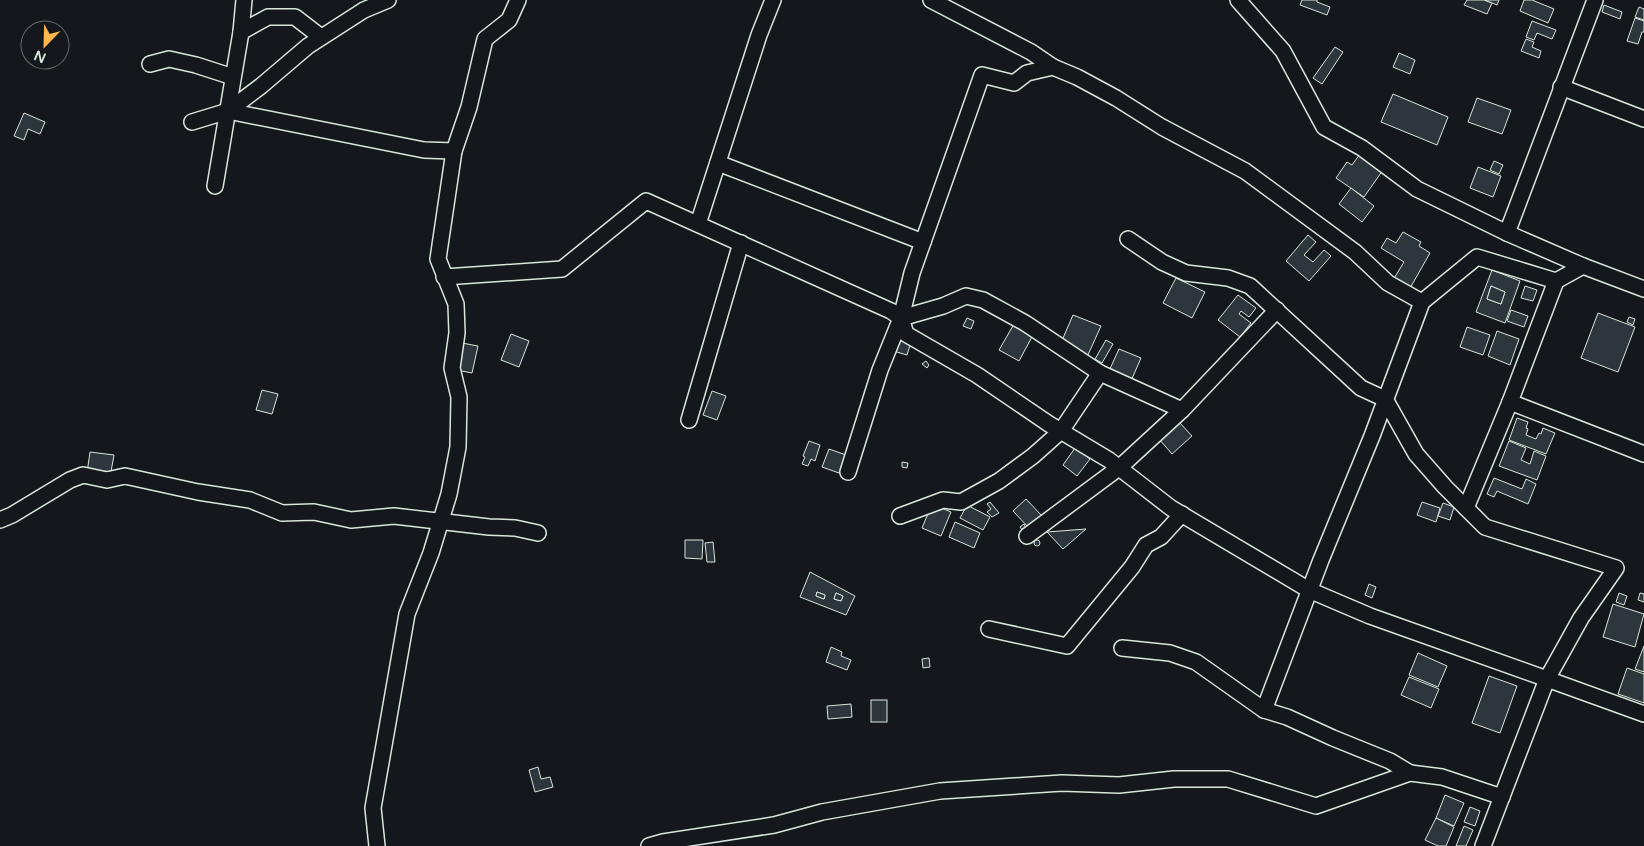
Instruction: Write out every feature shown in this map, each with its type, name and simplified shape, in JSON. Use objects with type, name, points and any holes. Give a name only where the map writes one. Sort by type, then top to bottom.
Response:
[{"type":"street","points":[[215,186],[241,32],[244,0]]},
{"type":"street","points":[[192,122],[228,111],[321,37],[364,10],[388,0]]},
{"type":"street","points":[[377,846],[373,808],[407,614],[432,553],[449,494],[458,447],[459,397],[452,368],[457,333],[456,304],[438,259],[454,151],[469,108],[484,39],[509,20],[518,0]]},
{"type":"street","points":[[698,224],[759,35],[773,0]]},
{"type":"street","points":[[931,0],[1032,52],[1053,68],[1077,77],[1116,98],[1162,127],[1245,171],[1356,252],[1388,283],[1422,302]]},
{"type":"street","points":[[1238,0],[1283,51],[1324,127],[1362,148],[1417,189],[1508,234],[1583,266],[1644,289]]},
{"type":"street","points":[[1508,234],[1595,0]]},
{"type":"street","points":[[241,32],[268,17],[295,18],[321,37]]},
{"type":"street","points":[[150,64],[169,59],[196,65],[233,77]]},
{"type":"street","points":[[848,472],[880,370],[900,318],[912,273],[982,75],[1014,83],[1027,73],[1053,68]]},
{"type":"street","points":[[1562,88],[1644,119]]},
{"type":"street","points":[[228,111],[424,150],[454,151]]},
{"type":"street","points":[[718,163],[923,242]]},
{"type":"street","points":[[444,277],[562,269],[646,201],[891,311],[900,318],[906,334],[977,375],[1061,431],[1120,467],[1128,476],[1171,508],[1309,590],[1370,616],[1644,714]]},
{"type":"street","points":[[1128,239],[1162,262],[1186,273],[1228,278],[1250,286],[1361,388],[1385,399],[1416,454],[1445,487],[1485,527],[1616,568],[1581,618],[1547,679],[1483,846]]},
{"type":"street","points":[[689,420],[741,243]]},
{"type":"street","points":[[1264,710],[1309,590],[1372,436],[1422,302],[1478,258],[1556,281]]},
{"type":"street","points":[[1466,508],[1510,402],[1556,281],[1583,266]]},
{"type":"street","points":[[900,318],[943,306],[966,296],[983,300],[1025,323],[1100,373],[1182,410]]},
{"type":"street","points":[[1027,536],[1120,467],[1182,410],[1277,310]]},
{"type":"street","points":[[900,516],[944,500],[960,502],[999,481],[1033,456],[1061,431],[1100,373]]},
{"type":"street","points":[[1510,402],[1644,454]]},
{"type":"street","points":[[0,520],[83,474],[107,480],[125,476],[198,492],[250,500],[282,513],[314,512],[351,520],[394,516],[489,527],[516,528],[538,533]]},
{"type":"street","points":[[989,629],[1067,646],[1132,567],[1146,545],[1161,537],[1182,514]]},
{"type":"street","points":[[1122,648],[1170,653],[1196,662],[1264,710],[1288,717],[1390,761],[1410,773],[1442,777],[1502,796]]},
{"type":"street","points":[[650,846],[663,842],[774,825],[822,812],[940,791],[1062,783],[1119,785],[1174,779],[1228,779],[1316,806],[1410,773]]},
{"type":"building","points":[[1302,0],[1317,0],[1317,2],[1330,7],[1327,15],[1300,5]]},
{"type":"building","points":[[1467,0],[1484,0],[1492,3],[1487,14],[1464,5]]},
{"type":"building","points":[[1485,0],[1499,0],[1497,5]]},
{"type":"building","points":[[1524,0],[1532,0],[1554,9],[1548,23],[1520,11]]},
{"type":"building","points":[[1604,5],[1622,12],[1620,19],[1602,12]]},
{"type":"building","points":[[1639,7],[1644,9],[1644,20],[1635,17]]},
{"type":"building","points":[[1635,18],[1644,21],[1644,32],[1642,32],[1638,44],[1627,41]]},
{"type":"building","points":[[1532,21],[1556,30],[1552,39],[1537,33],[1534,40],[1526,37]]},
{"type":"building","points":[[1526,39],[1534,42],[1532,47],[1541,51],[1539,58],[1521,51]]},
{"type":"building","points":[[1335,47],[1343,52],[1322,84],[1313,78]]},
{"type":"building","points":[[1399,53],[1415,60],[1410,74],[1393,67]]},
{"type":"building","points":[[1393,94],[1448,117],[1437,145],[1381,122]]},
{"type":"building","points":[[1477,98],[1511,110],[1502,134],[1468,122]]},
{"type":"building","points":[[24,113],[45,122],[40,134],[28,129],[24,140],[14,136]]},
{"type":"building","points":[[1360,154],[1383,170],[1364,197],[1336,178],[1347,162],[1352,165]]},
{"type":"building","points":[[1494,161],[1503,165],[1499,174],[1490,170]]},
{"type":"building","points":[[1478,167],[1501,176],[1493,197],[1470,188]]},
{"type":"building","points":[[1351,188],[1374,206],[1362,222],[1339,204]]},
{"type":"building","points":[[1403,232],[1421,242],[1419,246],[1430,253],[1409,290],[1393,280],[1404,262],[1381,248],[1387,238],[1396,243]]},
{"type":"building","points":[[1308,235],[1316,242],[1304,255],[1313,262],[1324,250],[1331,256],[1309,281],[1286,261]]},
{"type":"building","points":[[1492,270],[1520,281],[1505,323],[1476,312]],"holes":[[[1491,286],[1505,292],[1501,304],[1487,299]]]},
{"type":"building","points":[[1176,278],[1205,292],[1192,318],[1163,303]]},
{"type":"building","points":[[1491,286],[1505,292],[1501,304],[1487,299]]},
{"type":"building","points":[[1525,286],[1537,290],[1533,301],[1521,298]]},
{"type":"building","points":[[1238,295],[1256,308],[1249,317],[1241,311],[1239,314],[1251,323],[1240,337],[1218,320]]},
{"type":"building","points":[[1511,310],[1528,316],[1524,327],[1507,321]]},
{"type":"building","points":[[1598,313],[1635,327],[1618,372],[1581,358]]},
{"type":"building","points":[[1073,315],[1101,326],[1087,357],[1060,345]]},
{"type":"building","points":[[1629,317],[1635,319],[1633,325],[1627,322]]},
{"type":"building","points":[[967,318],[974,321],[971,329],[963,326]]},
{"type":"building","points":[[1014,324],[1033,335],[1019,361],[999,350]]},
{"type":"building","points":[[1467,327],[1490,335],[1483,355],[1460,347]]},
{"type":"building","points":[[1497,331],[1519,339],[1510,365],[1488,356]]},
{"type":"building","points":[[511,334],[529,341],[519,367],[501,360]]},
{"type":"building","points":[[895,337],[911,342],[907,355],[890,350]]},
{"type":"building","points":[[1106,340],[1113,344],[1102,363],[1095,359]]},
{"type":"building","points":[[462,343],[478,346],[472,373],[457,370]]},
{"type":"building","points":[[1119,349],[1141,358],[1131,381],[1109,371]]},
{"type":"building","points":[[926,361],[929,365],[927,368],[922,364]]},
{"type":"building","points":[[262,390],[278,394],[272,414],[256,410]]},
{"type":"building","points":[[712,391],[726,396],[717,420],[703,415]]},
{"type":"building","points":[[1517,418],[1528,422],[1526,435],[1536,439],[1539,433],[1541,434],[1543,428],[1555,433],[1546,454],[1509,440]]},
{"type":"building","points":[[1179,422],[1192,436],[1172,454],[1159,439]]},
{"type":"building","points":[[809,441],[820,445],[815,461],[811,459],[808,466],[802,464]]},
{"type":"building","points":[[1509,441],[1526,448],[1521,460],[1530,464],[1534,451],[1546,456],[1537,480],[1499,466]]},
{"type":"building","points":[[1075,448],[1090,459],[1077,476],[1063,465]]},
{"type":"building","points":[[829,449],[846,455],[839,473],[822,467]]},
{"type":"building","points":[[90,452],[114,455],[110,477],[87,473]]},
{"type":"building","points":[[902,462],[908,463],[907,468],[902,467]]},
{"type":"building","points":[[1494,478],[1522,489],[1526,479],[1536,484],[1528,504],[1497,491],[1494,497],[1487,494]]},
{"type":"building","points":[[1026,499],[1042,516],[1029,528],[1013,511]]},
{"type":"building","points":[[990,502],[999,513],[992,517],[987,512],[991,509],[987,504]]},
{"type":"building","points":[[1422,502],[1440,508],[1436,522],[1417,515]]},
{"type":"building","points":[[1443,503],[1454,507],[1450,520],[1438,516]]},
{"type":"building","points":[[932,504],[951,512],[941,536],[922,528]]},
{"type":"building","points":[[967,505],[990,517],[983,530],[960,518]]},
{"type":"building","points":[[955,522],[980,533],[974,548],[949,537]]},
{"type":"building","points":[[1024,524],[1026,528],[1023,531],[1020,527]]},
{"type":"building","points":[[1086,529],[1063,549],[1047,532]]},
{"type":"building","points":[[685,540],[703,540],[702,559],[685,558]]},
{"type":"building","points":[[1037,540],[1040,543],[1037,546],[1034,543]]},
{"type":"building","points":[[713,542],[715,562],[707,562],[705,543]]},
{"type":"building","points":[[810,572],[855,596],[846,615],[800,597]],"holes":[[[817,592],[825,595],[824,599],[816,596]],[[836,593],[843,596],[841,601],[834,599]]]},
{"type":"building","points":[[1369,584],[1376,587],[1372,598],[1365,595]]},
{"type":"building","points":[[817,592],[825,595],[824,599],[816,596]]},
{"type":"building","points":[[836,593],[843,596],[841,601],[834,599]]},
{"type":"building","points":[[1619,593],[1627,596],[1624,605],[1616,602]]},
{"type":"building","points":[[1640,593],[1644,594],[1644,602],[1638,600]]},
{"type":"building","points":[[1613,604],[1644,614],[1635,647],[1603,637]]},
{"type":"building","points":[[1644,646],[1644,672],[1635,669]]},
{"type":"building","points":[[831,647],[842,652],[841,656],[851,660],[847,670],[826,662]]},
{"type":"building","points":[[1418,653],[1447,666],[1438,687],[1409,675]]},
{"type":"building","points":[[929,658],[930,667],[923,668],[922,659]]},
{"type":"building","points":[[1627,668],[1644,674],[1644,703],[1618,694]]},
{"type":"building","points":[[1489,676],[1517,686],[1500,733],[1472,723]]},
{"type":"building","points":[[1409,677],[1439,689],[1431,708],[1401,695]]},
{"type":"building","points":[[871,700],[887,700],[887,722],[871,722]]},
{"type":"building","points":[[851,704],[852,717],[828,719],[827,706]]},
{"type":"building","points":[[538,767],[541,779],[550,777],[553,787],[535,792],[529,770]]},
{"type":"building","points":[[1445,795],[1464,803],[1454,826],[1436,818]]},
{"type":"building","points":[[1470,807],[1480,811],[1475,826],[1464,822]]},
{"type":"building","points":[[1436,818],[1454,827],[1446,846],[1438,846],[1425,840]]},
{"type":"building","points":[[1464,826],[1473,830],[1466,846],[1456,846]]}]
